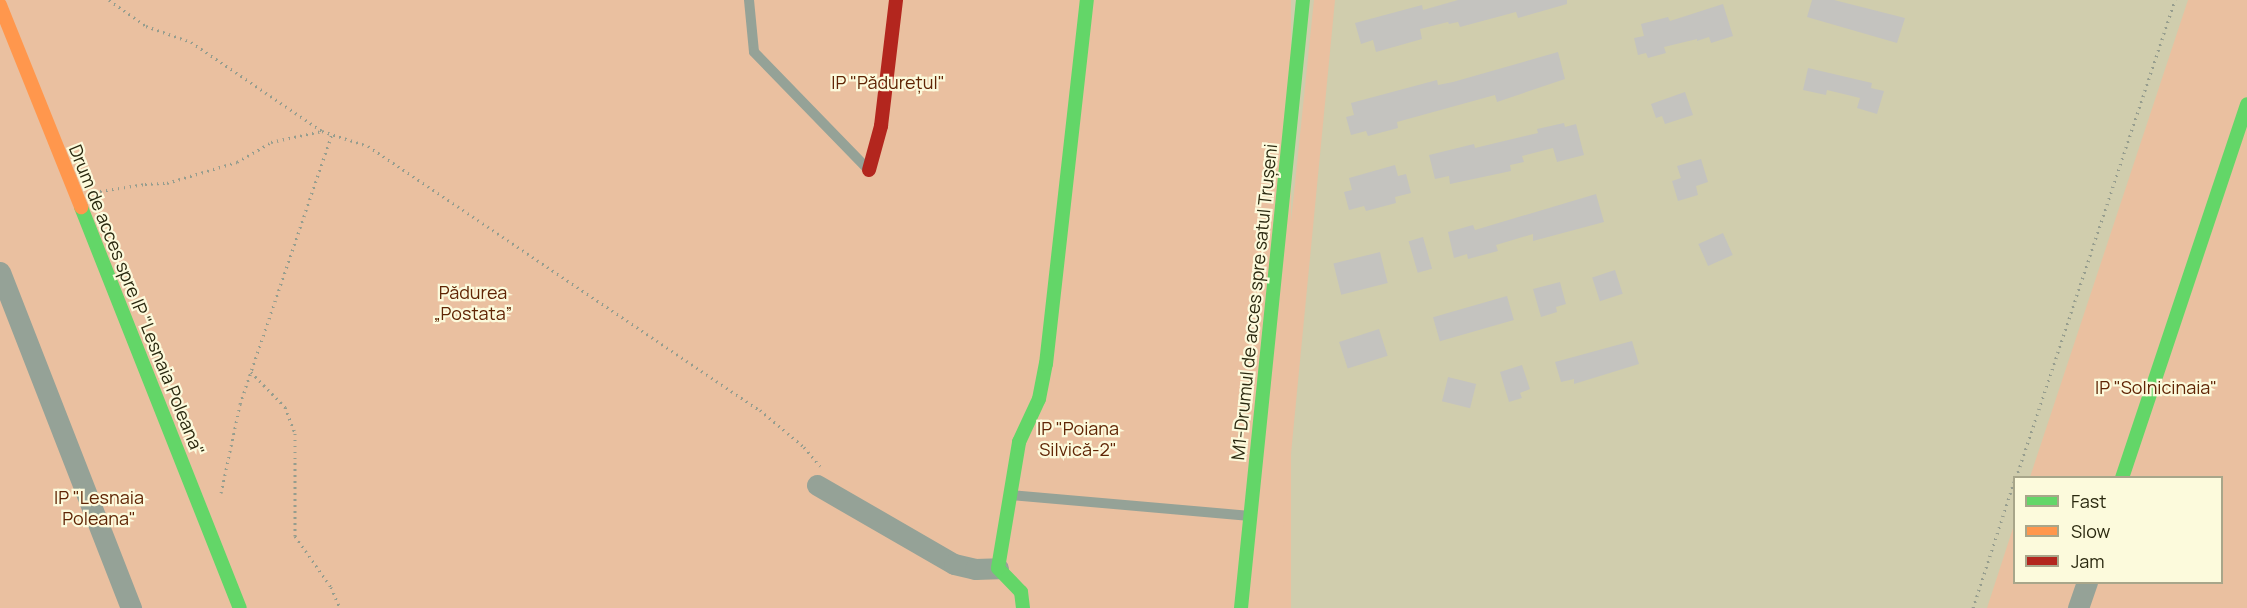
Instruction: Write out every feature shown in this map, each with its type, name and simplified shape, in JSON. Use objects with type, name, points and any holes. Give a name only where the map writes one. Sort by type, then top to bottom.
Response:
[{"type":"street","points":[[869,170],[881,126],[896,0]]},
{"type":"street","points":[[998,568],[1019,442],[1039,399],[1046,364],[1087,0]]},
{"type":"street","name":"M1-Drumul de acces spre satul Trușeni","points":[[1241,608],[1303,0]]},
{"type":"street","name":"Drum de acces spre IP \"Lesnaia Poleana\"","points":[[0,5],[8,46],[78,201],[240,608]]},
{"type":"street","points":[[2122,476],[2247,104]]},
{"type":"street","points":[[0,273],[131,608]]},
{"type":"street","points":[[818,485],[954,564],[975,569],[998,568],[1021,592],[1023,608]]},
{"type":"street","points":[[2078,608],[2086,584]]},
{"type":"lane","points":[[749,0],[754,52],[869,170]]},
{"type":"lane","points":[[1010,495],[1250,516]]},
{"type":"path","points":[[109,0],[146,26],[191,42],[322,131],[369,146],[760,410],[804,447],[822,468],[818,485]]},
{"type":"path","points":[[2016,476],[2175,0]]},
{"type":"path","points":[[78,201],[105,189],[167,183],[237,162],[271,142],[322,131]]},
{"type":"path","points":[[218,502],[240,404],[332,134]]},
{"type":"path","points":[[251,372],[285,407],[294,433],[295,536],[331,587],[340,608]]},
{"type":"path","points":[[1973,608],[2013,485]]},
{"type":"green space","points":[[0,0],[1291,0],[1291,608],[0,608]]},
{"type":"green space","points":[[1314,0],[1335,0],[1276,608],[1251,608]]},
{"type":"green space","name":"IP \"Solnicinaia\"","points":[[2188,0],[2247,0],[2247,608],[1987,608],[2013,528],[2013,584],[2223,584],[2223,476],[2030,476]]},
{"type":"building","points":[[1458,0],[1567,0],[1567,4],[1518,18],[1516,12],[1460,27],[1458,22],[1449,24],[1448,22],[1420,29],[1422,39],[1376,52],[1373,40],[1361,44],[1355,23],[1422,5],[1423,10]]},
{"type":"building","points":[[1812,0],[1834,0],[1905,18],[1897,43],[1807,17]]},
{"type":"building","points":[[1723,4],[1733,36],[1711,43],[1709,37],[1664,47],[1666,53],[1648,58],[1646,53],[1638,55],[1634,38],[1644,36],[1641,24],[1668,17],[1670,21]]},
{"type":"building","points":[[1558,52],[1565,79],[1497,102],[1495,95],[1397,122],[1398,128],[1368,136],[1366,131],[1351,135],[1346,117],[1354,115],[1351,103],[1437,80],[1438,85],[1453,82]]},
{"type":"building","points":[[1808,68],[1872,83],[1871,88],[1884,91],[1877,114],[1857,108],[1860,98],[1827,90],[1826,95],[1803,90]]},
{"type":"building","points":[[1685,92],[1693,115],[1665,124],[1662,116],[1656,118],[1651,104]]},
{"type":"building","points":[[1564,123],[1565,127],[1576,124],[1584,155],[1557,162],[1553,148],[1522,156],[1524,162],[1510,165],[1511,171],[1450,184],[1449,176],[1435,179],[1429,155],[1474,144],[1475,148],[1538,133],[1537,129]]},
{"type":"building","points":[[1701,159],[1708,182],[1696,186],[1698,195],[1678,201],[1672,181],[1681,178],[1677,166]]},
{"type":"building","points":[[1395,165],[1398,176],[1406,174],[1411,193],[1395,197],[1396,203],[1366,211],[1364,206],[1349,210],[1344,192],[1352,190],[1349,178]]},
{"type":"building","points":[[1596,194],[1604,222],[1533,241],[1533,234],[1496,245],[1498,251],[1468,259],[1467,254],[1454,258],[1448,232],[1473,225],[1475,230]]},
{"type":"building","points":[[1723,233],[1733,255],[1708,266],[1698,244]]},
{"type":"building","points":[[1423,237],[1432,269],[1418,273],[1409,241]]},
{"type":"building","points":[[1380,252],[1388,283],[1341,295],[1333,264]]},
{"type":"building","points":[[1615,270],[1623,294],[1600,301],[1592,277]]},
{"type":"building","points":[[1560,282],[1566,304],[1556,307],[1557,312],[1541,317],[1533,289]]},
{"type":"building","points":[[1507,296],[1514,320],[1440,341],[1433,317]]},
{"type":"building","points":[[1379,329],[1388,356],[1348,369],[1339,342]]},
{"type":"building","points":[[1632,341],[1639,364],[1574,384],[1574,379],[1561,382],[1555,362]]},
{"type":"building","points":[[1522,365],[1530,389],[1520,393],[1522,398],[1509,402],[1500,372]]},
{"type":"building","points":[[1448,377],[1476,384],[1470,408],[1442,401]]},
{"type":"traffic: fast","points":[[1023,608],[1021,592],[998,568],[1019,442],[1039,399],[1046,364],[1087,0]]},
{"type":"traffic: fast","points":[[1241,608],[1303,0]]},
{"type":"traffic: fast","points":[[2123,476],[2247,104]]},
{"type":"traffic: fast","points":[[81,207],[240,608]]},
{"type":"traffic: slow","points":[[0,5],[81,207]]},
{"type":"traffic: jam","points":[[869,170],[881,126],[896,0]]},
{"type":"park label","name":"IP \"Pădurețul\"","points":[[888,82]]},
{"type":"park label","name":"Pădurea „Postata”","points":[[473,303]]},
{"type":"park label","name":"IP \"Poiana Silvică-2\"","points":[[1078,439]]},
{"type":"park label","name":"IP \"Lesnaia Poleana\"","points":[[99,508]]}]
